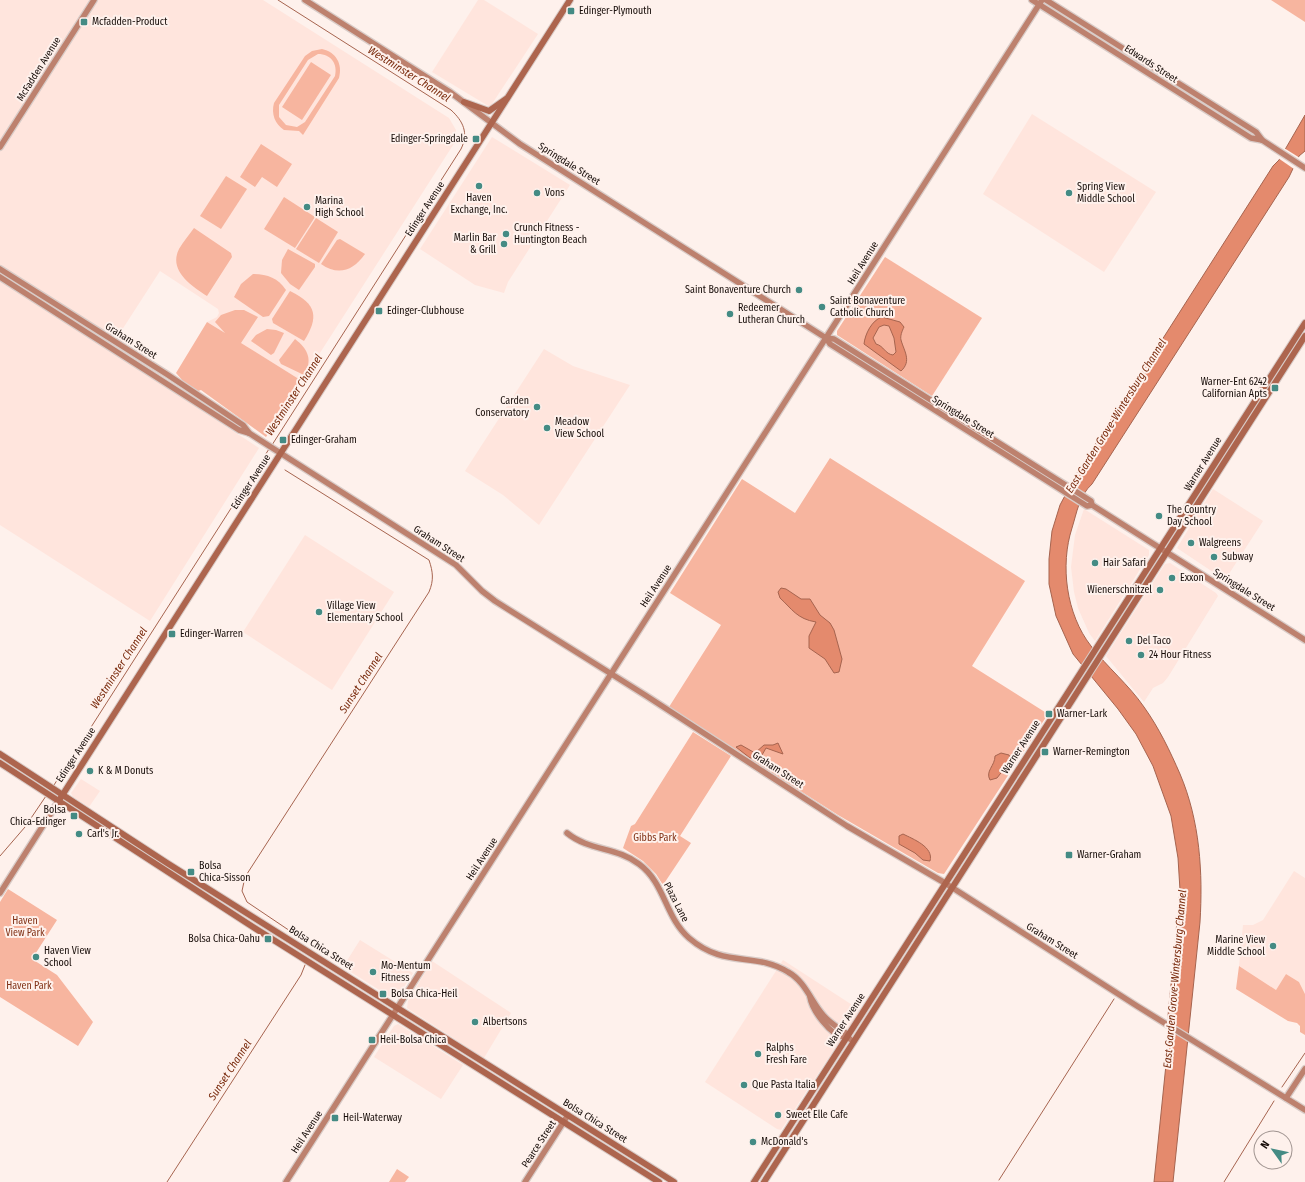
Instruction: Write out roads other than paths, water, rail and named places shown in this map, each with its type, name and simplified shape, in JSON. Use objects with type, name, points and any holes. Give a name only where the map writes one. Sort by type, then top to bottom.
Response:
[{"type":"main road","name":"McFadden Avenue","points":[[0,147],[94,0]]},
{"type":"main road","name":"Springdale Street","points":[[305,0],[464,102],[491,124],[520,144],[826,338],[830,344],[1068,490],[1087,506],[1092,505],[1305,640]]},
{"type":"main road","name":"Edinger Avenue","points":[[0,893],[278,452],[509,97],[570,0]]},
{"type":"main road","name":"Edwards Street","points":[[1032,0],[1040,2],[1251,138],[1262,140]]},
{"type":"main road","name":"Edwards Street","points":[[1046,0],[1256,132],[1262,140],[1305,168]]},
{"type":"main road","name":"Heil Avenue","points":[[286,1182],[1040,2]]},
{"type":"main road","points":[[464,102],[490,111],[509,97]]},
{"type":"main road","name":"Graham Street","points":[[0,269],[168,375],[243,425],[249,433]]},
{"type":"main road","name":"Graham Street","points":[[0,276],[239,430],[249,433],[456,565],[482,591],[495,601],[611,673],[847,826],[945,883],[1189,1039],[1305,1110]]},
{"type":"main road","points":[[14,286],[18,280]]},
{"type":"main road","name":"Warner Avenue","points":[[764,1182],[1100,657],[1199,489],[1305,323]]},
{"type":"main road","name":"Warner Avenue","points":[[754,1182],[1115,619],[1190,515],[1305,336]]},
{"type":"main road","points":[[1190,515],[1188,512],[1197,497],[1199,489]]},
{"type":"main road","points":[[1115,619],[1121,623]]},
{"type":"main road","points":[[1100,657],[1105,642],[1103,638]]},
{"type":"main road","name":"Bolsa Chica Street","points":[[0,754],[108,825],[672,1181]]},
{"type":"main road","name":"Bolsa Chica Street","points":[[0,763],[104,832],[660,1182]]},
{"type":"main road","points":[[104,832],[108,825]]},
{"type":"main road","name":"Plaza Lane","points":[[567,833],[576,840],[596,848],[613,850],[625,854],[645,868],[658,885],[676,924],[700,947],[722,957],[774,965],[797,978],[825,1017],[846,1033],[847,1037],[853,1041]]},
{"type":"main road","points":[[444,1047],[448,1040]]},
{"type":"main road","points":[[1285,1097],[1305,1069]]},
{"type":"main road","name":"Pearce Street","points":[[525,1182],[568,1115]]},
{"type":"water","name":"East Garden Grove-Wintersburg Channel","points":[[1305,115],[1305,151],[1299,156],[1289,177],[1092,484],[1084,494],[1077,510],[1068,542],[1066,573],[1071,604],[1076,619],[1091,646],[1138,699],[1155,723],[1180,774],[1187,792],[1199,847],[1201,885],[1200,922],[1173,1182],[1154,1182],[1169,1035],[1168,1016],[1180,890],[1178,858],[1171,816],[1153,766],[1136,734],[1118,709],[1073,654],[1056,616],[1049,584],[1049,559],[1052,531],[1060,505],[1077,473],[1273,166],[1279,160]]},
{"type":"water","points":[[882,317],[900,322],[904,327],[901,338],[907,360],[901,371],[864,344],[872,324]],"holes":[[[884,325],[889,326],[894,338],[896,352],[893,355],[876,344],[873,338],[879,327]]]},
{"type":"water","points":[[781,588],[786,589],[801,599],[810,599],[820,615],[830,623],[834,630],[842,659],[839,672],[834,673],[825,659],[809,648],[809,636],[816,622],[804,619],[792,610],[780,598],[778,592]]},
{"type":"water","points":[[778,743],[783,754],[766,748],[762,755],[766,760],[761,764],[756,758],[750,758],[736,747],[741,745],[755,753],[764,745],[773,745]]},
{"type":"water","points":[[1001,753],[1009,755],[1011,759],[1009,763],[1003,766],[1004,769],[997,778],[990,780],[989,771],[994,763],[995,756]]},
{"type":"water","points":[[903,834],[922,844],[926,848],[929,852],[930,861],[923,860],[915,853],[899,844],[899,836]]},
{"type":"waterway","name":"Westminster Channel","points":[[272,445],[461,149],[465,133],[459,118],[451,110],[278,0]]},
{"type":"waterway","name":"Westminster Channel","points":[[54,785],[269,449]]},
{"type":"waterway","name":"Sunset Channel","points":[[285,470],[429,560],[432,576],[432,584],[429,592],[245,877],[242,891],[247,902],[296,935],[299,939]]},
{"type":"waterway","name":"Westminster Channel","points":[[0,856],[25,827],[46,796]]},
{"type":"waterway","name":"Sunset Channel","points":[[167,1182],[301,975],[305,965]]},
{"type":"waterway","points":[[999,1180],[1114,999]]},
{"type":"waterway","points":[[1282,1087],[1305,1053]]},
{"type":"waterway","points":[[1224,1182],[1274,1101]]},
{"type":"place","name":"Edinger-Plymouth","points":[[571,11]]},
{"type":"place","name":"Mcfadden-Product","points":[[84,22]]},
{"type":"place","name":"Edinger-Springdale","points":[[476,139]]},
{"type":"place","name":"Haven Exchange, Inc.","points":[[479,186]]},
{"type":"place","name":"Vons","points":[[537,193]]},
{"type":"place","name":"Spring View Middle School","points":[[1069,193]]},
{"type":"place","name":"Marina High School","points":[[307,207]]},
{"type":"place","name":"Crunch Fitness - Huntington Beach","points":[[506,234]]},
{"type":"place","name":"Marlin Bar & Grill","points":[[504,244]]},
{"type":"place","name":"Saint Bonaventure Church","points":[[799,290]]},
{"type":"place","name":"Saint Bonaventure Catholic Church","points":[[822,307]]},
{"type":"place","name":"Edinger-Clubhouse","points":[[379,311]]},
{"type":"place","name":"Redeemer Lutheran Church","points":[[730,314]]},
{"type":"place","name":"Warner-Ent 6242 Californian Apts","points":[[1275,388]]},
{"type":"place","name":"Carden Conservatory","points":[[537,407]]},
{"type":"place","name":"Meadow View School","points":[[547,428]]},
{"type":"place","name":"Edinger-Graham","points":[[283,440]]},
{"type":"place","name":"The Country Day School","points":[[1159,516]]},
{"type":"place","name":"Walgreens","points":[[1191,543]]},
{"type":"place","name":"Subway","points":[[1214,557]]},
{"type":"place","name":"Hair Safari","points":[[1095,563]]},
{"type":"place","name":"Exxon","points":[[1172,578]]},
{"type":"place","name":"Wienerschnitzel","points":[[1160,590]]},
{"type":"place","name":"Village View Elementary School","points":[[319,612]]},
{"type":"place","name":"Edinger-Warren","points":[[172,634]]},
{"type":"place","name":"Del Taco","points":[[1129,641]]},
{"type":"place","name":"24 Hour Fitness","points":[[1141,655]]},
{"type":"place","name":"Warner-Lark","points":[[1049,714]]},
{"type":"place","name":"Warner-Remington","points":[[1045,752]]},
{"type":"place","name":"K & M Donuts","points":[[90,771]]},
{"type":"place","name":"Bolsa Chica-Edinger","points":[[74,816]]},
{"type":"place","name":"Carl's Jr.","points":[[79,834]]},
{"type":"place","name":"Warner-Graham","points":[[1069,855]]},
{"type":"place","name":"Bolsa Chica-Sisson","points":[[191,872]]},
{"type":"place","name":"Bolsa Chica-Oahu","points":[[268,939]]},
{"type":"place","name":"Marine View Middle School","points":[[1273,946]]},
{"type":"place","name":"Haven View School","points":[[36,957]]},
{"type":"place","name":"Mo-Mentum Fitness","points":[[373,972]]},
{"type":"place","name":"Bolsa Chica-Heil","points":[[383,994]]},
{"type":"place","name":"Albertsons","points":[[475,1022]]},
{"type":"place","name":"Heil-Bolsa Chica","points":[[372,1040]]},
{"type":"place","name":"Ralphs Fresh Fare","points":[[758,1054]]},
{"type":"place","name":"Que Pasta Italia","points":[[744,1085]]},
{"type":"place","name":"Sweet Elle Cafe","points":[[778,1115]]},
{"type":"place","name":"Heil-Waterway","points":[[335,1118]]},
{"type":"place","name":"McDonald's","points":[[753,1142]]},
{"type":"park label","name":"Gibbs Park","points":[[655,838]]},
{"type":"park label","name":"Haven View Park","points":[[25,926]]},
{"type":"park label","name":"Haven Park","points":[[29,986]]}]
